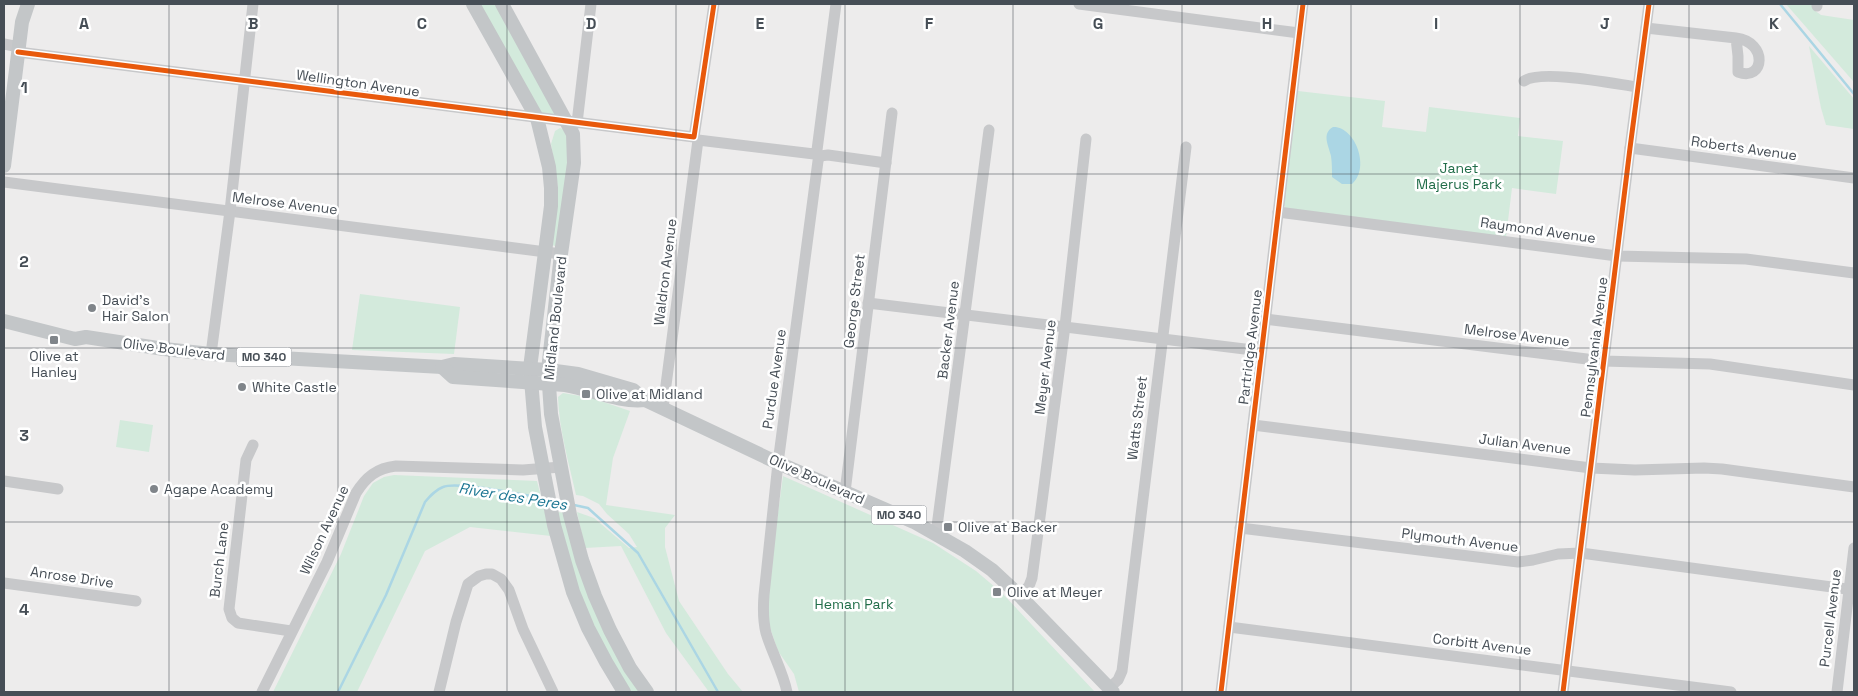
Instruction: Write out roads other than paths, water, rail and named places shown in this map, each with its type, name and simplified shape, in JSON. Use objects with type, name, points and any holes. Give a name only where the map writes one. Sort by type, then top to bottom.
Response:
[{"type":"main road","points":[[4,166],[22,22],[28,4]]},
{"type":"main road","name":"Midland Boulevard","points":[[473,4],[537,118],[549,167],[551,188],[530,368],[536,426],[551,510],[573,592],[593,636],[624,692]]},
{"type":"main road","name":"Midland Boulevard","points":[[502,4],[572,122],[574,163],[561,254],[548,377],[551,414],[564,487],[582,560],[595,596],[630,668],[647,692]]},
{"type":"main road","name":"Olive Boulevard","points":[[4,312],[80,330],[86,337]]},
{"type":"main road","name":"Olive Boulevard","points":[[4,321],[75,339],[86,337],[211,354],[442,367],[454,364],[530,368],[548,377],[630,402],[645,400],[778,463],[914,522],[936,534],[985,566],[1020,596],[1111,690]]},
{"type":"main road","name":"Olive Boulevard","points":[[442,367],[453,377],[530,382],[548,377]]},
{"type":"street","points":[[211,354],[246,80],[253,4]]},
{"type":"street","points":[[572,122],[591,4]]},
{"type":"street","name":"Waldron Avenue","points":[[663,408],[714,4]]},
{"type":"street","name":"Purdue Avenue","points":[[787,692],[785,681],[766,633],[763,608],[778,463],[836,4]]},
{"type":"street","points":[[1079,4],[1299,33]]},
{"type":"street","name":"Partridge Avenue","points":[[1221,692],[1303,4]]},
{"type":"street","name":"Pennsylvania Avenue","points":[[1563,692],[1649,4]]},
{"type":"street","points":[[1646,28],[1736,38]]},
{"type":"street","name":"Wellington Avenue","points":[[4,44],[18,49],[246,80],[817,155],[886,162]]},
{"type":"street","points":[[1524,81],[1529,77],[1548,75],[1638,87]]},
{"type":"street","name":"George Street","points":[[845,492],[892,113]]},
{"type":"street","name":"Backer Avenue","points":[[936,534],[989,130]]},
{"type":"street","name":"Meyer Avenue","points":[[1020,596],[1029,586],[1032,578],[1065,326],[1086,139]]},
{"type":"street","name":"Watts Street","points":[[1111,690],[1122,671],[1161,338],[1186,147]]},
{"type":"street","name":"Roberts Avenue","points":[[1630,148],[1854,178]]},
{"type":"street","name":"Melrose Avenue","points":[[4,182],[561,254]]},
{"type":"street","name":"Raymond Avenue","points":[[1278,212],[1616,256],[1746,259],[1854,273]]},
{"type":"street","points":[[868,303],[1261,351]]},
{"type":"street","name":"Melrose Avenue","points":[[1265,319],[1603,361],[1710,364],[1854,385]]},
{"type":"street","name":"Julian Avenue","points":[[1253,425],[1591,468],[1635,470],[1722,469],[1854,487]]},
{"type":"street","name":"Burch Lane","points":[[253,445],[246,460],[228,609],[232,618],[238,623],[291,632]]},
{"type":"street","name":"Wilson Avenue","points":[[262,692],[327,562],[356,493],[372,474],[386,467],[396,466],[543,469],[561,467]]},
{"type":"street","points":[[4,481],[58,489]]},
{"type":"street","name":"Plymouth Avenue","points":[[1240,528],[1518,562],[1558,554],[1581,554],[1852,589]]},
{"type":"street","name":"Purcell Avenue","points":[[1837,692],[1852,589],[1854,548]]},
{"type":"street","points":[[439,692],[456,622],[468,584],[479,576],[486,574],[501,579],[509,590],[523,629],[553,692]]},
{"type":"street","name":"Anrose Drive","points":[[4,583],[136,601]]},
{"type":"street","name":"Corbitt Avenue","points":[[1229,627],[1731,692]]},
{"type":"water","points":[[1333,127],[1348,133],[1358,149],[1360,168],[1358,177],[1352,184],[1342,184],[1332,177],[1327,133]]},
{"type":"waterway","points":[[1780,4],[1854,94]]},
{"type":"waterway","name":"River des Peres","points":[[338,692],[386,595],[425,502],[433,493],[443,487],[462,486],[492,489],[544,499]]},
{"type":"waterway","name":"River des Peres","points":[[574,505],[588,508],[638,553],[718,692]]},
{"type":"place","name":"David's Hair Salon","points":[[92,308]]},
{"type":"place","name":"Olive at Hanley","points":[[54,340]]},
{"type":"place","name":"White Castle","points":[[242,387]]},
{"type":"place","name":"Olive at Midland","points":[[586,394]]},
{"type":"place","name":"Agape Academy","points":[[154,489]]},
{"type":"place","name":"Olive at Backer","points":[[948,527]]},
{"type":"place","name":"Olive at Meyer","points":[[997,592]]},
{"type":"park label","name":"Janet Majerus Park","points":[[1459,176]]},
{"type":"park label","name":"Heman Park","points":[[854,604]]}]
